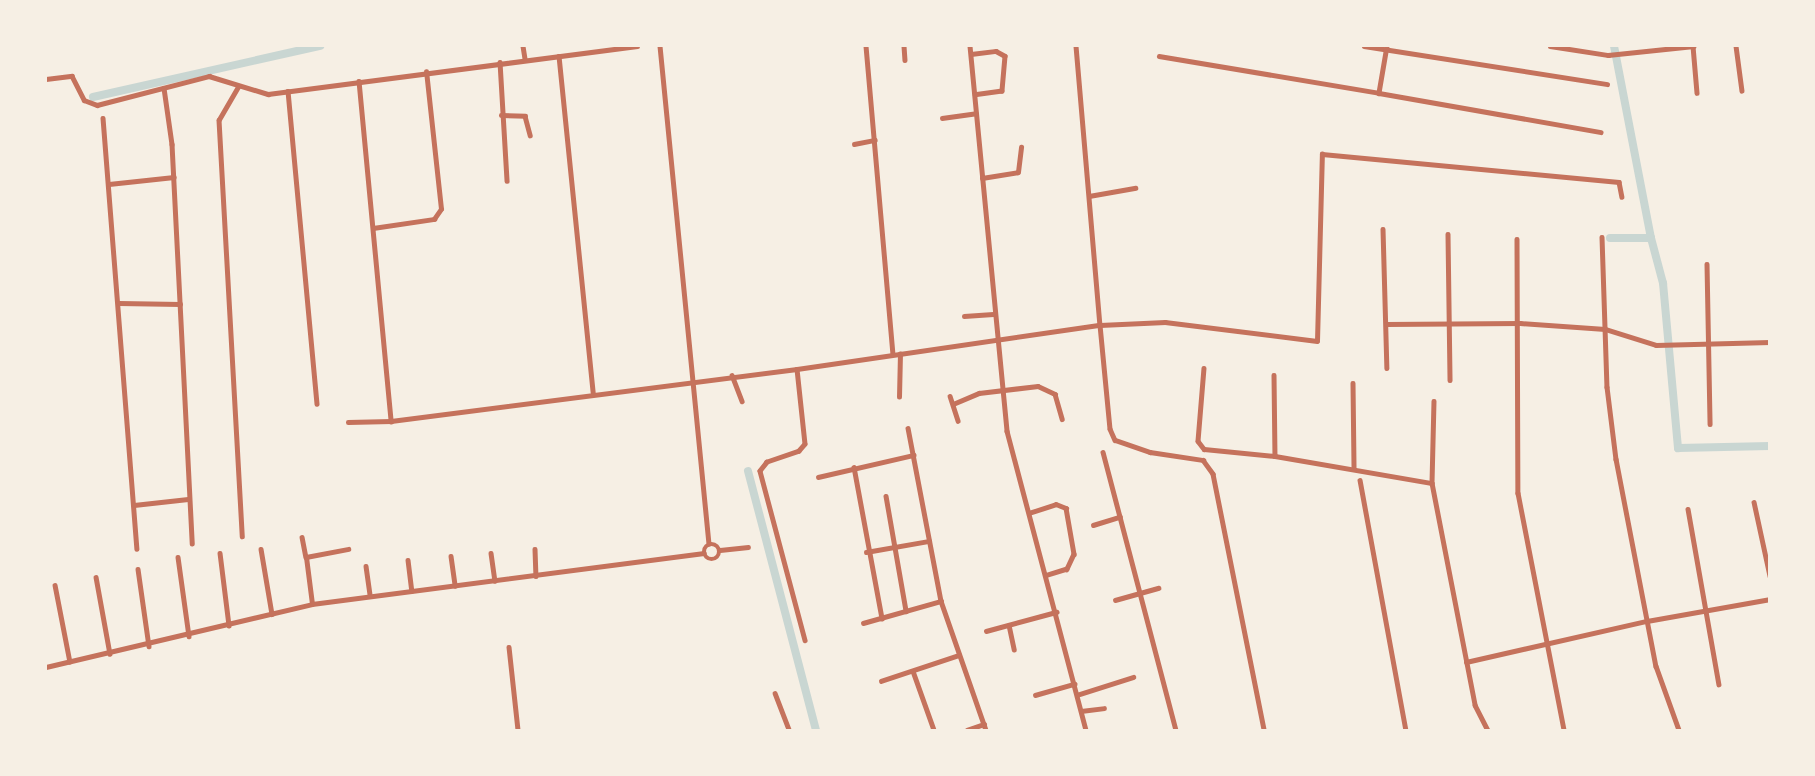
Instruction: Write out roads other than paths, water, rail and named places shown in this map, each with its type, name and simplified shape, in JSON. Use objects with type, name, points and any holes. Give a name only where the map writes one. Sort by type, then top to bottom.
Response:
[{"type":"street","points":[[523,46],[525,59]]},
{"type":"street","points":[[46,79],[72,76],[90,104],[209,76],[254,93],[288,91],[637,46]]},
{"type":"street","points":[[660,46],[709,544],[704,553]]},
{"type":"street","points":[[866,46],[899,397]]},
{"type":"street","points":[[904,46],[905,60]]},
{"type":"street","points":[[970,46],[993,314],[1009,440],[1086,730]]},
{"type":"street","points":[[1076,46],[1110,429],[1115,440],[1150,452],[1203,460],[1213,474],[1264,730]]},
{"type":"street","points":[[1364,46],[1607,84]]},
{"type":"street","points":[[1550,46],[1608,55],[1694,46],[1697,93]]},
{"type":"street","points":[[1736,46],[1742,91]]},
{"type":"street","points":[[1378,93],[1386,48]]},
{"type":"street","points":[[971,54],[996,51],[1005,56],[1002,91],[975,95]]},
{"type":"street","points":[[559,56],[593,392]]},
{"type":"street","points":[[1159,56],[1601,132]]},
{"type":"street","points":[[500,62],[501,115],[507,181]]},
{"type":"street","points":[[373,228],[434,219],[441,209],[426,72]]},
{"type":"street","points":[[359,81],[391,421]]},
{"type":"street","points":[[239,86],[219,120],[242,536]]},
{"type":"street","points":[[164,88],[174,177],[192,544]]},
{"type":"street","points":[[288,91],[317,404]]},
{"type":"street","points":[[942,118],[976,113]]},
{"type":"street","points":[[501,115],[525,116],[530,135]]},
{"type":"street","points":[[103,118],[137,549]]},
{"type":"street","points":[[854,144],[875,140]]},
{"type":"street","points":[[982,178],[1018,172],[1021,148]]},
{"type":"street","points":[[348,422],[391,421],[593,392],[797,369],[1100,325],[1165,322],[1317,341],[1322,154],[1619,182],[1622,197]]},
{"type":"street","points":[[109,184],[174,177]]},
{"type":"street","points":[[1089,196],[1135,188]]},
{"type":"street","points":[[1382,229],[1387,368]]},
{"type":"street","points":[[1448,234],[1450,380]]},
{"type":"street","points":[[1602,237],[1605,329],[1616,459],[1659,678],[1679,730]]},
{"type":"street","points":[[1517,239],[1520,323],[1518,493],[1545,645],[1564,730]]},
{"type":"street","points":[[1707,264],[1710,424]]},
{"type":"street","points":[[119,303],[180,304]]},
{"type":"street","points":[[964,316],[993,314]]},
{"type":"street","points":[[1386,324],[1450,326],[1520,323],[1605,329],[1656,345],[1769,342]]},
{"type":"street","points":[[1205,368],[1200,446],[1432,483]]},
{"type":"street","points":[[797,369],[805,444],[799,451],[761,466],[760,471],[805,640]]},
{"type":"street","points":[[732,375],[742,401]]},
{"type":"street","points":[[1274,375],[1275,456]]},
{"type":"street","points":[[1353,383],[1354,469]]},
{"type":"street","points":[[953,404],[1002,389],[1048,388],[1055,394],[1062,419]]},
{"type":"street","points":[[950,396],[958,421]]},
{"type":"street","points":[[1433,401],[1432,483],[1475,705],[1488,730]]},
{"type":"street","points":[[908,428],[941,601],[985,727],[967,730]]},
{"type":"street","points":[[1103,452],[1176,730]]},
{"type":"street","points":[[818,477],[913,455]]},
{"type":"street","points":[[854,467],[882,618]]},
{"type":"street","points":[[1360,481],[1406,730]]},
{"type":"street","points":[[886,496],[906,611]]},
{"type":"street","points":[[134,505],[188,499]]},
{"type":"street","points":[[1754,502],[1769,576]]},
{"type":"street","points":[[1029,513],[1056,505],[1066,508],[1074,554],[1067,569],[1047,575]]},
{"type":"street","points":[[1688,509],[1719,684]]},
{"type":"street","points":[[1093,524],[1120,516]]},
{"type":"street","points":[[302,537],[312,604]]},
{"type":"street","points":[[868,551],[929,541]]},
{"type":"street","points":[[709,544],[720,550],[748,547]]},
{"type":"street","points":[[261,549],[272,614]]},
{"type":"street","points":[[306,557],[348,549]]},
{"type":"street","points":[[535,550],[536,576]]},
{"type":"street","points":[[46,667],[149,646],[312,604],[704,553],[713,561],[720,550]]},
{"type":"street","points":[[220,553],[229,625]]},
{"type":"street","points":[[491,553],[495,581]]},
{"type":"street","points":[[451,556],[455,586]]},
{"type":"street","points":[[178,557],[189,636]]},
{"type":"street","points":[[408,560],[412,591]]},
{"type":"street","points":[[366,566],[370,596]]},
{"type":"street","points":[[138,569],[149,646]]},
{"type":"street","points":[[96,577],[110,654]]},
{"type":"street","points":[[55,585],[70,662]]},
{"type":"street","points":[[1115,600],[1158,588]]},
{"type":"street","points":[[1466,662],[1647,621],[1769,599]]},
{"type":"street","points":[[863,623],[941,601]]},
{"type":"street","points":[[986,631],[1056,612]]},
{"type":"street","points":[[1010,625],[1014,649]]},
{"type":"street","points":[[509,647],[519,730]]},
{"type":"street","points":[[881,681],[959,655]]},
{"type":"street","points":[[913,671],[934,730]]},
{"type":"street","points":[[1077,696],[1133,677]]},
{"type":"street","points":[[1035,695],[1074,684]]},
{"type":"street","points":[[775,693],[789,730]]},
{"type":"street","points":[[1081,711],[1104,708]]},
{"type":"waterway","points":[[93,97],[320,46]]},
{"type":"waterway","points":[[1614,46],[1651,238]]},
{"type":"waterway","points":[[1610,238],[1651,238],[1663,283],[1678,448],[1770,446]]},
{"type":"waterway","points":[[748,471],[816,730]]}]
